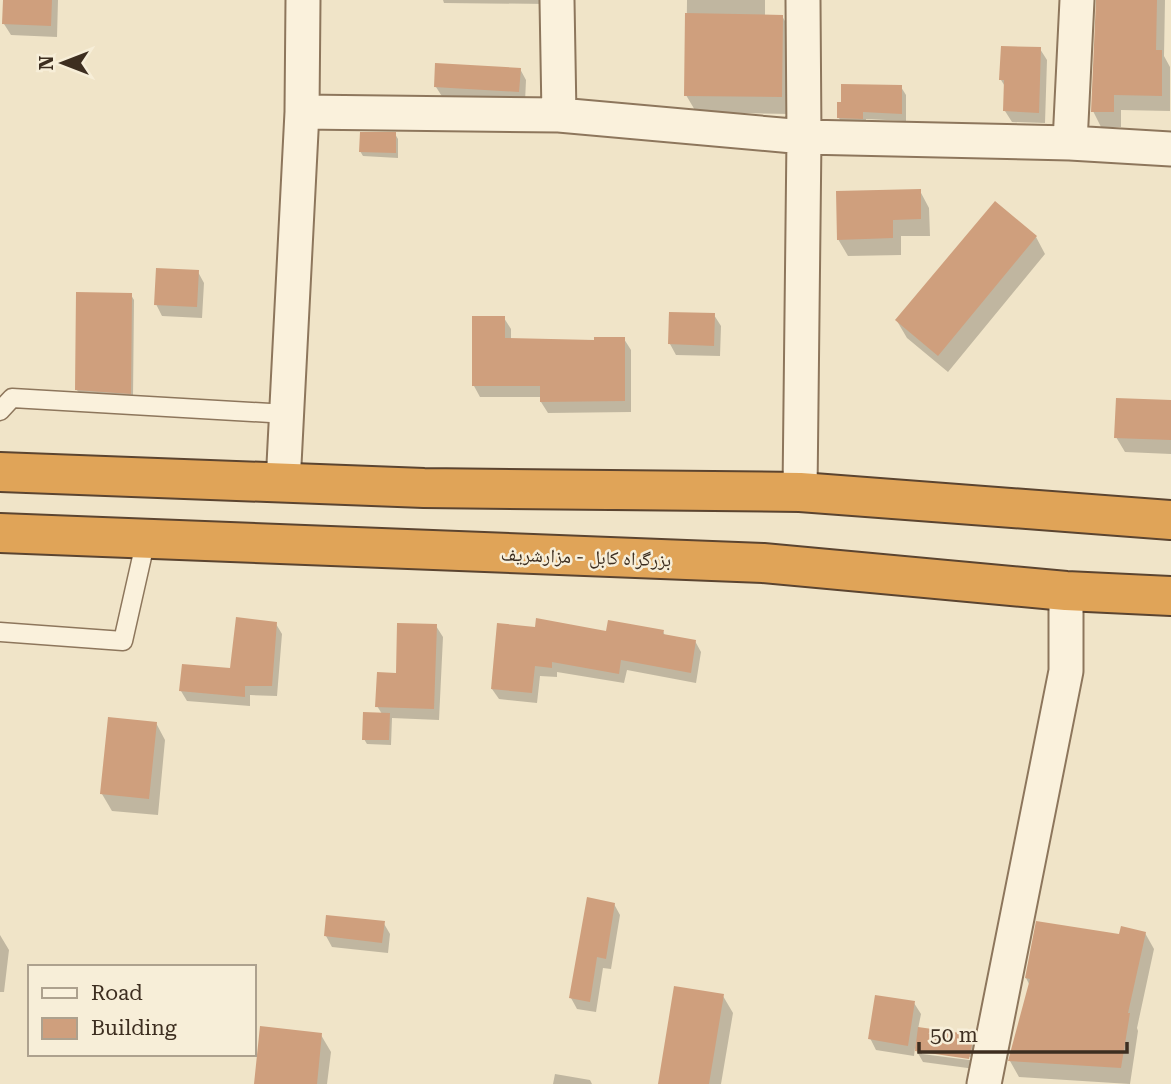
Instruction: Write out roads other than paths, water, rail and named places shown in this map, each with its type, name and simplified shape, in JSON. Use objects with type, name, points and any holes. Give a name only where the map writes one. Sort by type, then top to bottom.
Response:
[{"type":"highway","points":[[0,472],[424,488],[800,492],[1171,520]]},
{"type":"highway","name":"بزرگراه کابل - مزارشریف","points":[[0,533],[763,564],[1066,591],[1171,596]]},
{"type":"street","points":[[284,484],[302,112],[303,0]]},
{"type":"street","points":[[557,0],[559,115]]},
{"type":"street","points":[[800,492],[803,0]]},
{"type":"street","points":[[1070,144],[1077,0]]},
{"type":"street","points":[[302,112],[559,115],[804,137],[1171,149]]},
{"type":"street","points":[[985,1084],[1066,671],[1066,591]]},
{"type":"lane","points":[[0,411],[12,398],[287,414]]},
{"type":"lane","points":[[0,632],[123,641],[146,539]]}]
